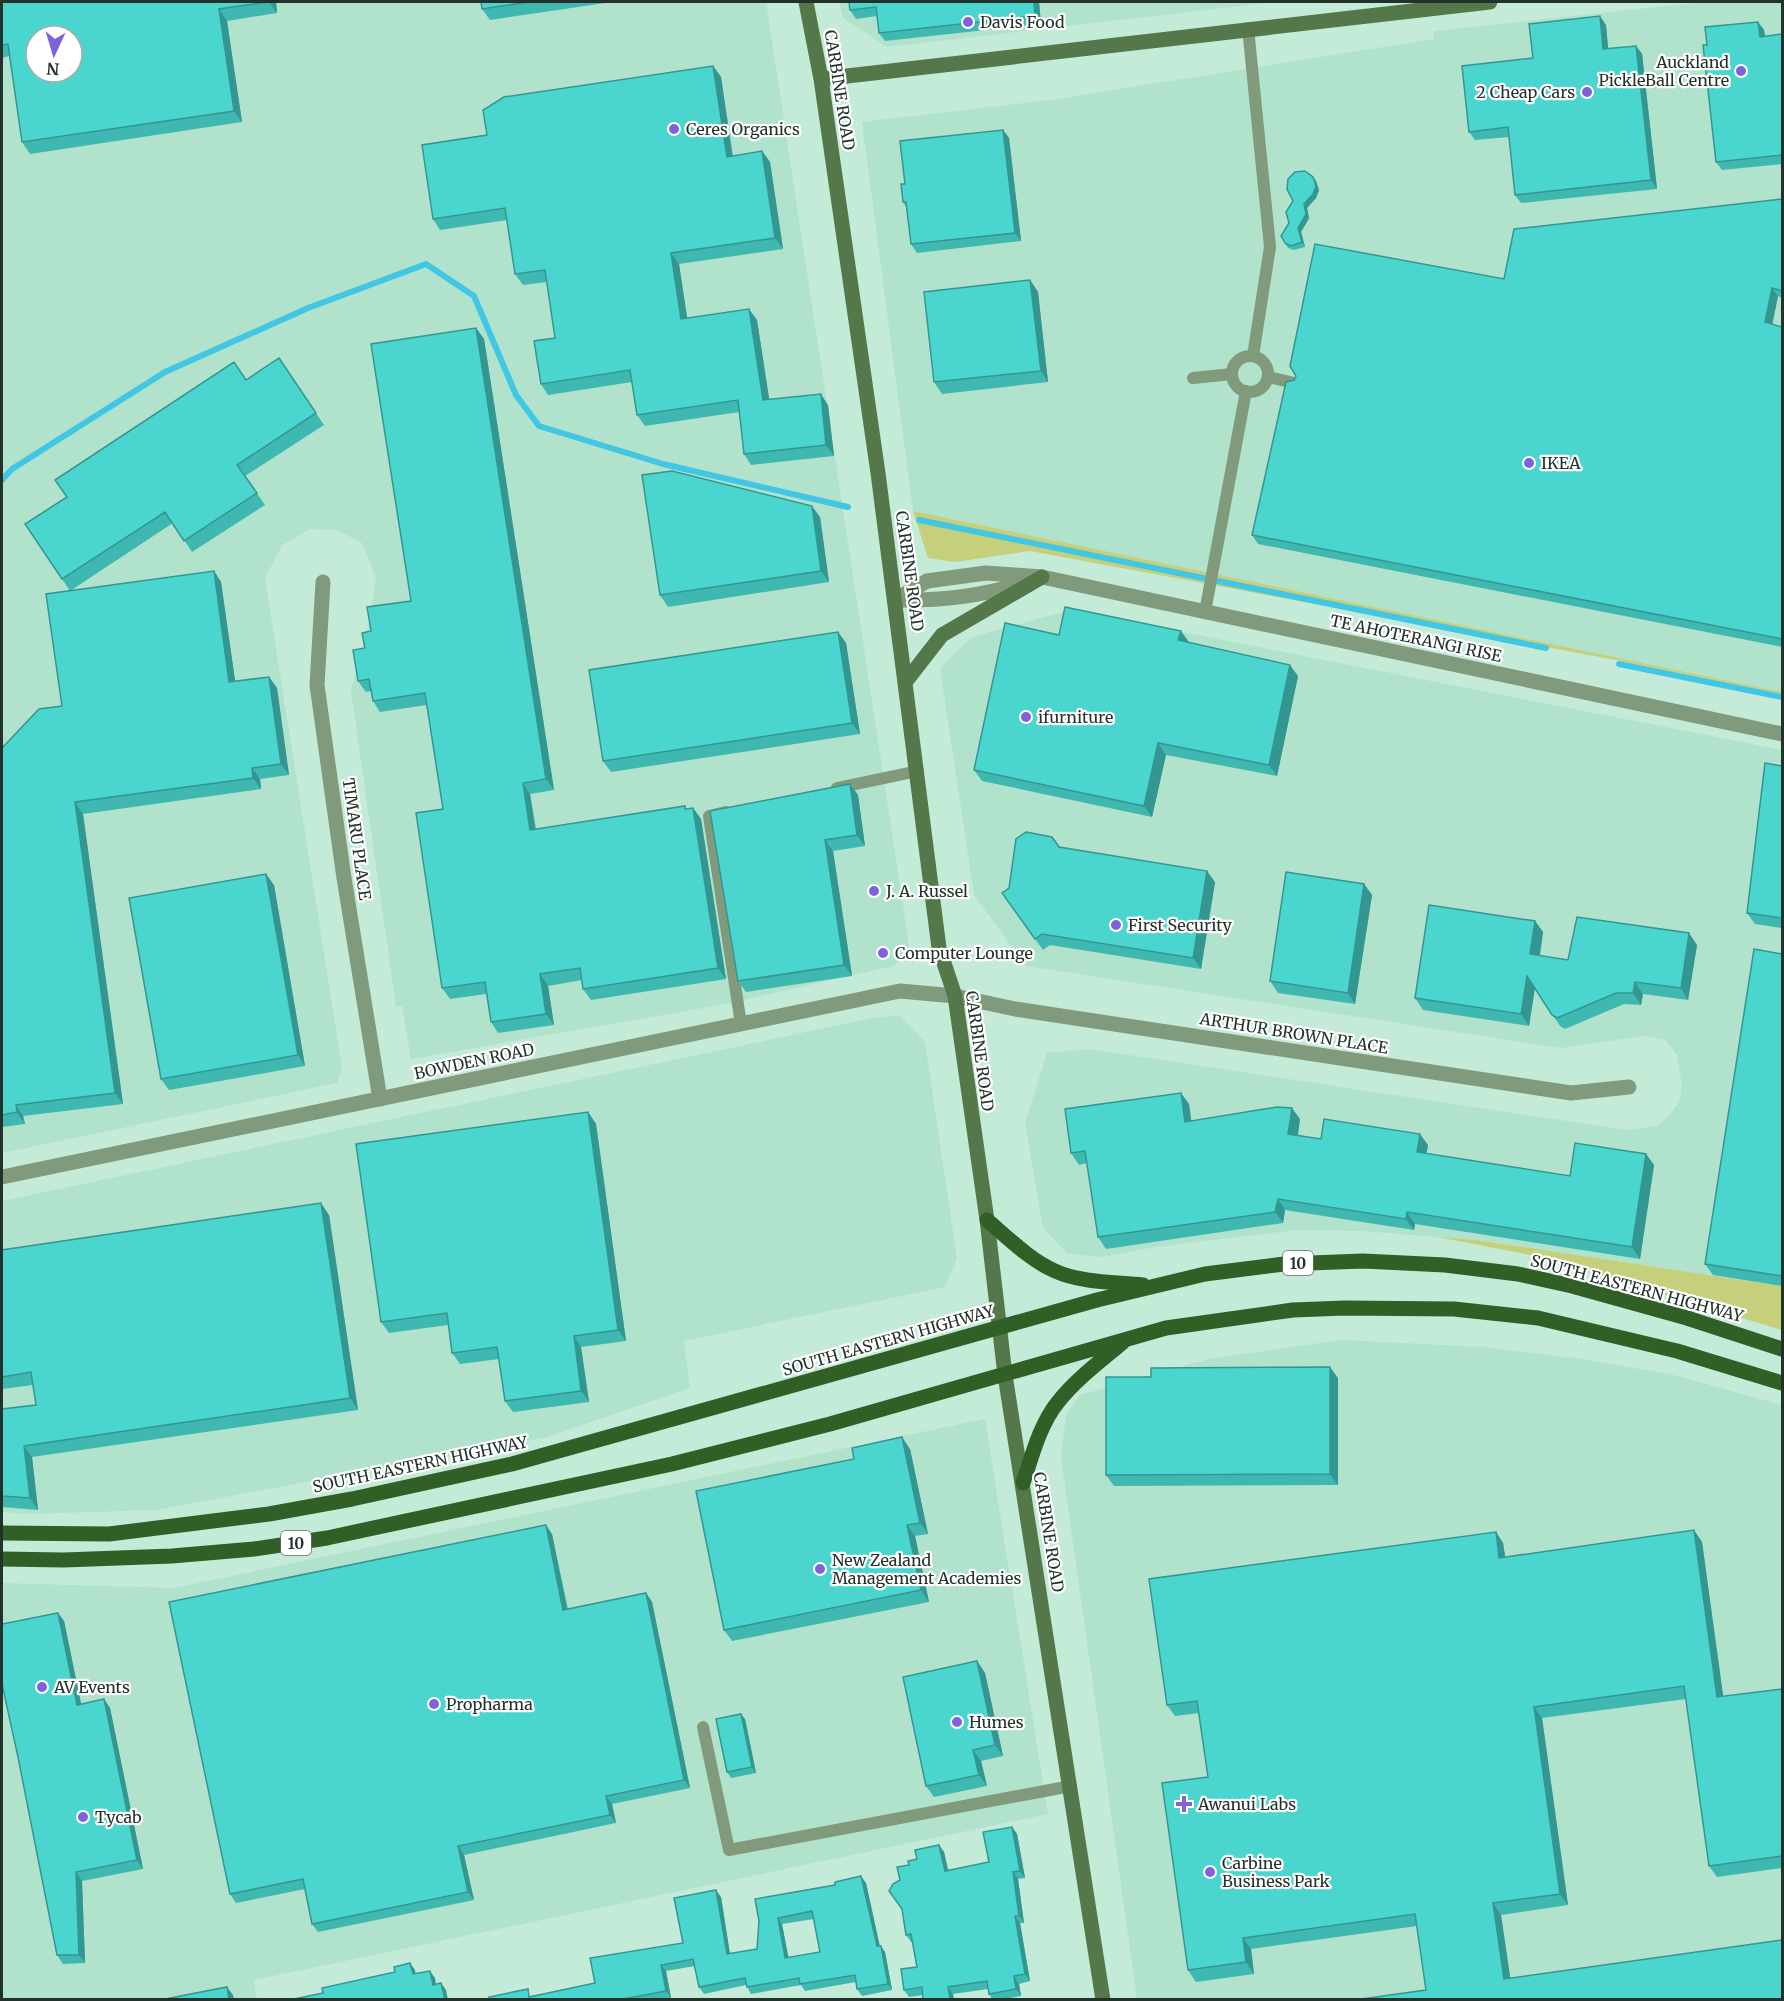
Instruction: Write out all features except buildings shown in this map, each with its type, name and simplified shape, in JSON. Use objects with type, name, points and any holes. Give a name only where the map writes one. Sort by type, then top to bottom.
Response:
[{"type":"main road","name":"CARBINE ROAD","points":[[806,2],[821,79],[907,680],[939,948],[955,996],[987,1220],[1005,1375],[1103,2000]]},
{"type":"main road","points":[[821,79],[1248,28],[1490,2]]},
{"type":"main road","points":[[907,680],[942,635],[1042,577]]},
{"type":"main road","points":[[987,1220],[1037,1261],[1056,1272],[1077,1277],[1152,1286]]},
{"type":"main road","name":"SOUTH EASTERN HIGHWAY","points":[[2,1533],[119,1533],[258,1516],[352,1499],[523,1461],[1152,1286],[1204,1274],[1284,1264],[1363,1261],[1445,1265],[1518,1274],[1687,1317],[1782,1349]]},
{"type":"main road","name":"10","points":[[2,1559],[172,1557],[254,1549],[327,1538],[672,1464],[1005,1375],[1128,1338],[1239,1316],[1293,1310],[1454,1309],[1560,1322],[1677,1351],[1782,1383]]},
{"type":"main road","points":[[1023,1483],[1046,1420],[1057,1402],[1074,1384],[1128,1338]]},
{"type":"street","name":"TE AHOTERANGI RISE","points":[[895,600],[927,581],[986,573],[1042,577],[1782,734]]},
{"type":"street","name":"TE AHOTERANGI RISE","points":[[895,600],[930,600],[988,594],[1042,577]]},
{"type":"street","name":"TIMARU PLACE","points":[[323,582],[317,685],[344,878],[380,1099]]},
{"type":"street","name":"BOWDEN ROAD","points":[[2,1177],[900,991],[955,996]]},
{"type":"street","name":"ARTHUR BROWN PLACE","points":[[955,996],[1026,1011],[1571,1093],[1629,1086]]},
{"type":"lane","points":[[1248,28],[1270,247],[1253,356]]},
{"type":"lane","points":[[1253,356],[1263,361],[1268,377],[1262,387],[1246,392],[1236,385],[1232,374],[1236,362],[1253,356]]},
{"type":"lane","points":[[1193,378],[1232,374]]},
{"type":"lane","points":[[1268,377],[1294,383]]},
{"type":"lane","points":[[1205,612],[1246,392]]},
{"type":"lane","points":[[820,792],[918,771]]},
{"type":"lane","points":[[741,1024],[709,816],[743,809]]},
{"type":"lane","points":[[703,1727],[729,1850],[1071,1786]]},
{"type":"shaded area","points":[[2,2],[766,2],[909,945],[904,957],[893,966],[726,1004],[411,1059],[402,1006],[396,1006],[351,691],[371,614],[376,578],[362,543],[337,530],[310,529],[282,545],[265,578],[342,1068],[337,1083],[2,1153]]},
{"type":"shaded area","points":[[839,2],[1275,2],[887,47],[843,18]]},
{"type":"shaded area","points":[[1704,2],[1782,2],[1782,692],[913,511],[862,122],[1051,100],[1434,39],[1434,31]]},
{"type":"shaded area","points":[[1070,610],[1782,750],[1782,1286],[1477,1240],[1362,1231],[1297,1230],[1155,1247],[1103,1257],[1068,1254],[1043,1228],[1025,1123],[1047,1053],[1089,1049],[1626,1130],[1657,1126],[1669,1116],[1679,1102],[1682,1085],[1677,1055],[1666,1040],[1643,1036],[1561,1048],[1026,966],[974,895],[940,668],[972,637]]},
{"type":"shaded area","points":[[899,1015],[925,1042],[957,1259],[945,1287],[684,1341],[690,1388],[547,1437],[156,1510],[27,1514],[2,1512],[2,1201],[873,1018]]},
{"type":"shaded area","points":[[1341,1340],[1483,1347],[1582,1359],[1674,1375],[1782,1405],[1782,1999],[1137,1999],[1061,1457],[1066,1416],[1080,1395],[1209,1359]]},
{"type":"shaded area","points":[[985,1419],[1048,1814],[254,1980],[257,1999],[2,2000],[2,1583],[174,1588]]},
{"type":"green space","points":[[913,511],[1782,692],[1782,694],[1616,660],[1030,551],[955,562],[928,558]]},
{"type":"green space","points":[[1437,1237],[1477,1240],[1782,1286],[1782,1330],[1536,1256]]},
{"type":"waterway","points":[[2,480],[12,469],[165,372],[308,308],[426,264],[474,296],[516,395],[539,426],[663,464],[848,507]]},
{"type":"waterway","points":[[919,520],[1546,648]]},
{"type":"waterway","points":[[1619,664],[1782,697]]},
{"type":"place","name":"Davis Food","points":[[968,22]]},
{"type":"place","name":"Auckland PickleBall Centre","points":[[1741,71]]},
{"type":"place","name":"2 Cheap Cars","points":[[1587,92]]},
{"type":"place","name":"Ceres Organics","points":[[674,129]]},
{"type":"place","name":"IKEA","points":[[1529,463]]},
{"type":"place","name":"ifurniture","points":[[1026,717]]},
{"type":"place","name":"J. A. Russel","points":[[874,891]]},
{"type":"place","name":"First Security","points":[[1116,925]]},
{"type":"place","name":"Computer Lounge","points":[[883,953]]},
{"type":"place","name":"New Zealand Management Academies","points":[[820,1569]]},
{"type":"place","name":"AV Events","points":[[42,1687]]},
{"type":"place","name":"Propharma","points":[[434,1704]]},
{"type":"place","name":"Humes","points":[[957,1722]]},
{"type":"place","name":"Awanui Labs","points":[[1184,1804]]},
{"type":"place","name":"Tycab","points":[[83,1817]]},
{"type":"place","name":"Carbine Business Park","points":[[1210,1872]]}]
